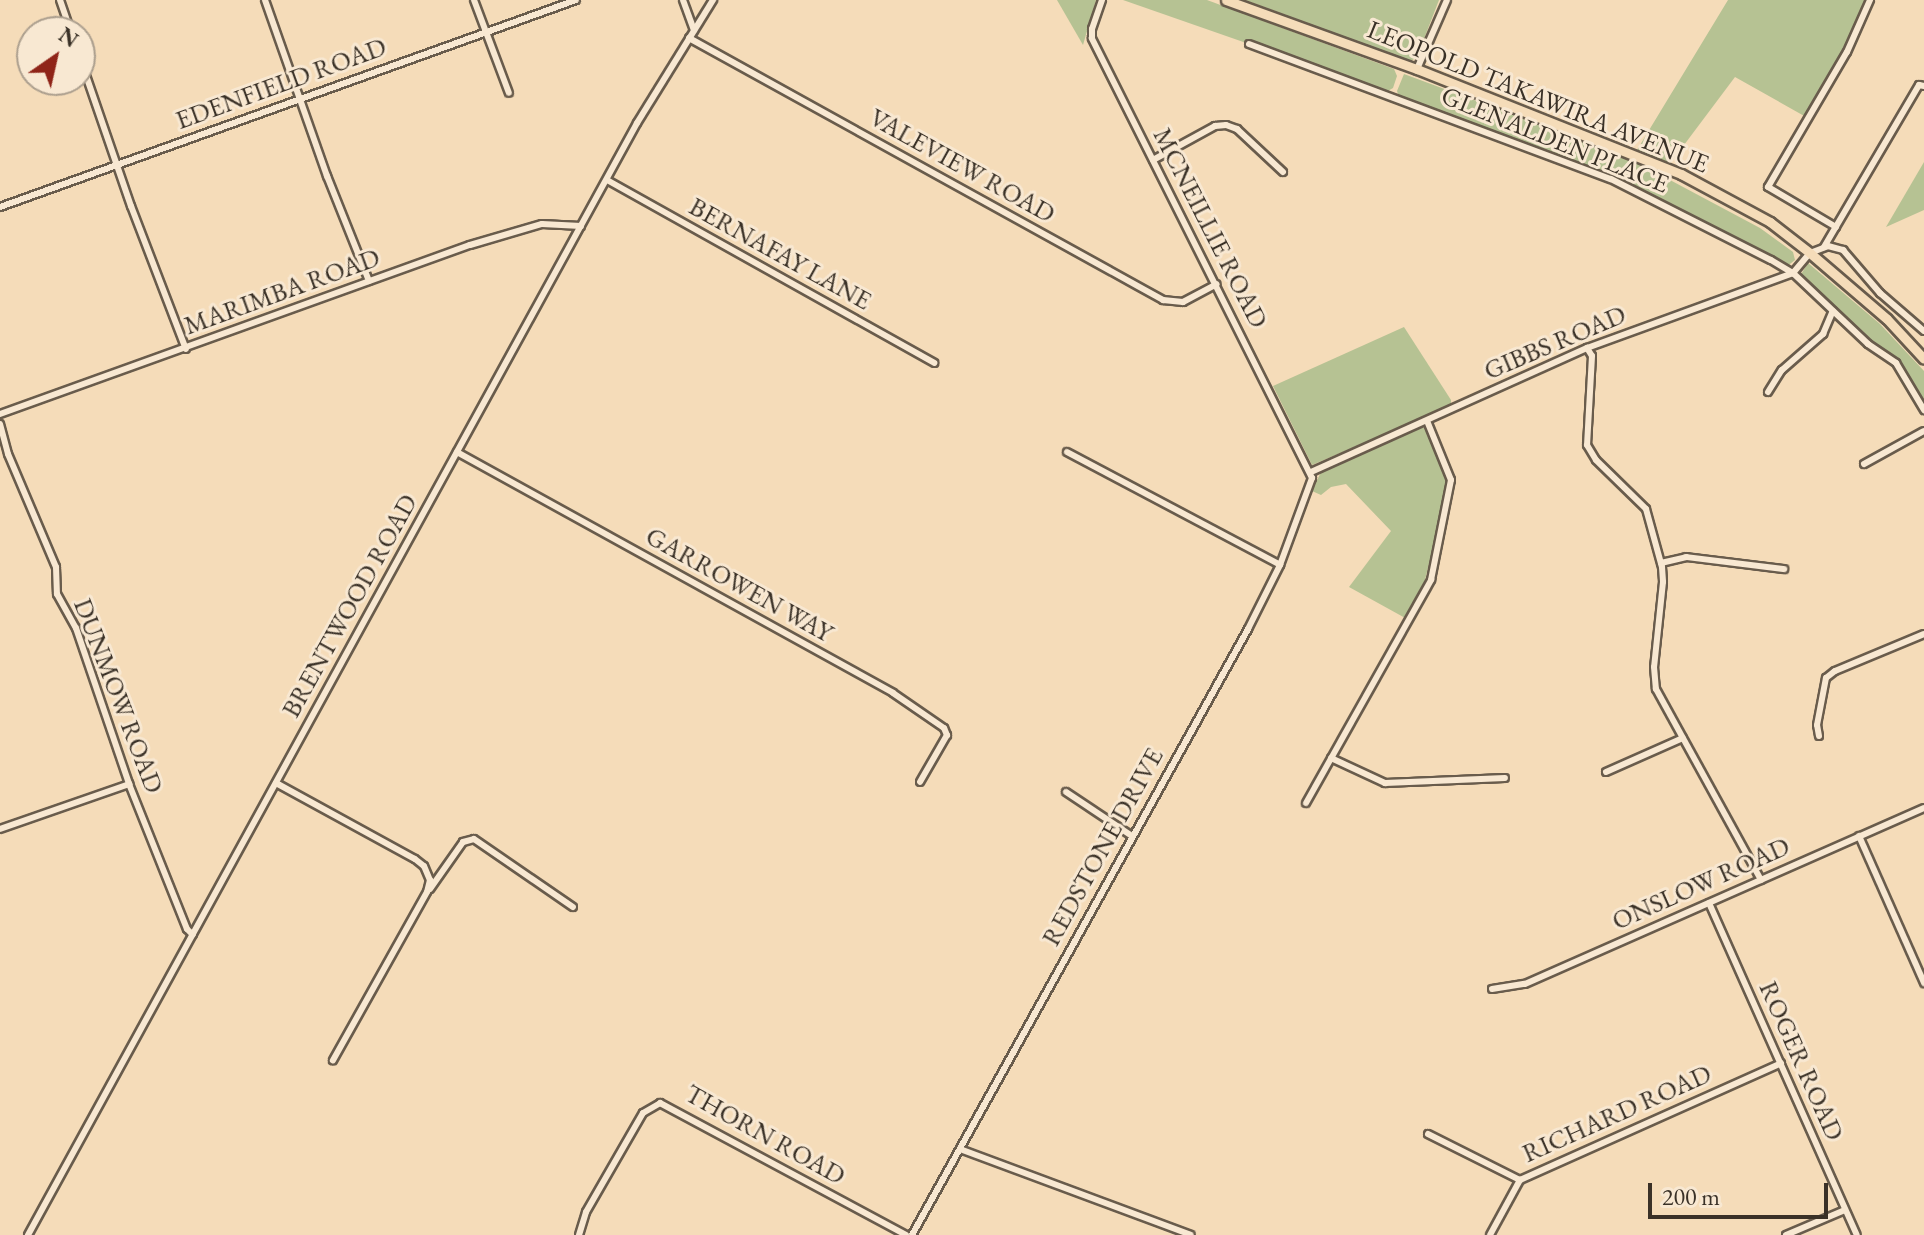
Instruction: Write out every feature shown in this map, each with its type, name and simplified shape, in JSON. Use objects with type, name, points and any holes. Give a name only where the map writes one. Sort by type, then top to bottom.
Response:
[{"type":"highway","name":"LEOPOLD TAKAWIRA AVENUE","points":[[1226,0],[1417,69],[1681,174],[1770,222],[1887,319],[1924,359]]},
{"type":"street","points":[[265,0],[369,281]]},
{"type":"street","points":[[474,0],[509,93]]},
{"type":"street","name":"EDENFIELD ROAD","points":[[0,207],[576,0]]},
{"type":"street","points":[[683,0],[694,30]]},
{"type":"street","name":"BRENTWOOD ROAD","points":[[28,1235],[581,226],[713,0]]},
{"type":"street","name":"MCNEILLIE ROAD","points":[[1102,0],[1092,38],[1311,472]]},
{"type":"street","points":[[1417,69],[1447,0]]},
{"type":"street","points":[[1836,227],[1768,187],[1847,52],[1870,0]]},
{"type":"street","name":"VALEVIEW ROAD","points":[[689,38],[1163,300],[1183,302],[1217,284]]},
{"type":"street","name":"GLENALDEN PLACE","points":[[1249,44],[1611,179],[1793,273],[1868,344],[1896,363],[1924,410]]},
{"type":"street","points":[[1824,247],[1919,85],[1924,86]]},
{"type":"street","points":[[93,96],[186,349]]},
{"type":"street","points":[[1153,160],[1215,126],[1226,125],[1237,129],[1283,172]]},
{"type":"street","name":"BERNAFAY LANE","points":[[607,180],[934,363]]},
{"type":"street","name":"MARIMBA ROAD","points":[[0,414],[528,226],[552,223],[581,226]]},
{"type":"street","points":[[1810,253],[1832,245],[1843,250],[1880,293],[1924,331]]},
{"type":"street","name":"GIBBS ROAD","points":[[1311,472],[1587,348],[1793,273],[1810,253]]},
{"type":"street","points":[[1768,392],[1782,370],[1823,334],[1833,311]]},
{"type":"street","points":[[1587,348],[1592,356],[1587,445],[1596,460],[1646,509],[1661,563],[1663,582],[1654,677],[1683,738],[1761,880]]},
{"type":"street","points":[[1306,803],[1431,580],[1451,480],[1427,421]]},
{"type":"street","name":"DUNMOW ROAD","points":[[0,424],[8,454],[56,567],[57,594],[76,628],[129,784],[187,929],[193,935]]},
{"type":"street","points":[[1864,464],[1924,431]]},
{"type":"street","name":"GARROWEN WAY","points":[[457,452],[893,693],[944,728],[947,735],[920,782]]},
{"type":"street","points":[[1067,452],[1280,565]]},
{"type":"street","name":"REDSTONE DRIVE","points":[[912,1235],[1248,629],[1280,565],[1308,495],[1311,472]]},
{"type":"street","points":[[1661,563],[1686,557],[1784,569]]},
{"type":"street","points":[[1819,736],[1817,725],[1826,678],[1835,671],[1924,634]]},
{"type":"street","points":[[1606,772],[1683,738]]},
{"type":"street","points":[[1331,758],[1385,783],[1505,778]]},
{"type":"street","points":[[276,783],[420,862],[430,880],[427,892]]},
{"type":"street","points":[[0,829],[129,784]]},
{"type":"street","points":[[1066,792],[1132,836]]},
{"type":"street","name":"ONSLOW ROAD","points":[[1492,989],[1525,984],[1924,808]]},
{"type":"street","points":[[1859,836],[1924,983]]},
{"type":"street","points":[[333,1060],[427,892],[463,842],[474,839],[573,907]]},
{"type":"street","name":"ROGER ROAD","points":[[1709,903],[1857,1235]]},
{"type":"street","name":"RICHARD ROAD","points":[[1428,1134],[1520,1180],[1781,1063]]},
{"type":"street","name":"THORN ROAD","points":[[579,1235],[586,1212],[643,1113],[660,1103],[906,1235]]},
{"type":"street","points":[[960,1149],[1191,1235]]},
{"type":"street","points":[[1490,1235],[1520,1180]]},
{"type":"street","points":[[1786,1235],[1845,1210]]},
{"type":"green space","points":[[1057,0],[1096,0],[1083,45]]},
{"type":"green space","points":[[1123,0],[1207,0],[1394,69],[1397,76],[1393,88],[1386,92]]},
{"type":"green space","points":[[1245,0],[1439,0],[1417,57],[1411,61]]},
{"type":"green space","points":[[1728,0],[1867,0],[1845,52],[1806,117],[1735,77],[1669,165],[1637,150]]},
{"type":"green space","points":[[1404,74],[1625,156],[1760,228],[1793,252],[1795,260],[1786,267],[1612,178],[1399,97],[1397,91]]},
{"type":"green space","points":[[1924,162],[1924,210],[1886,227]]},
{"type":"green space","points":[[1808,263],[1880,324],[1924,371],[1924,407],[1898,363],[1869,341],[1800,276]]},
{"type":"green space","points":[[1404,327],[1451,400],[1451,406],[1312,465],[1273,386]]},
{"type":"green space","points":[[1422,427],[1427,430],[1442,460],[1448,488],[1423,588],[1407,619],[1349,587],[1391,531],[1346,484],[1331,487],[1321,495],[1312,491],[1321,472]]}]
